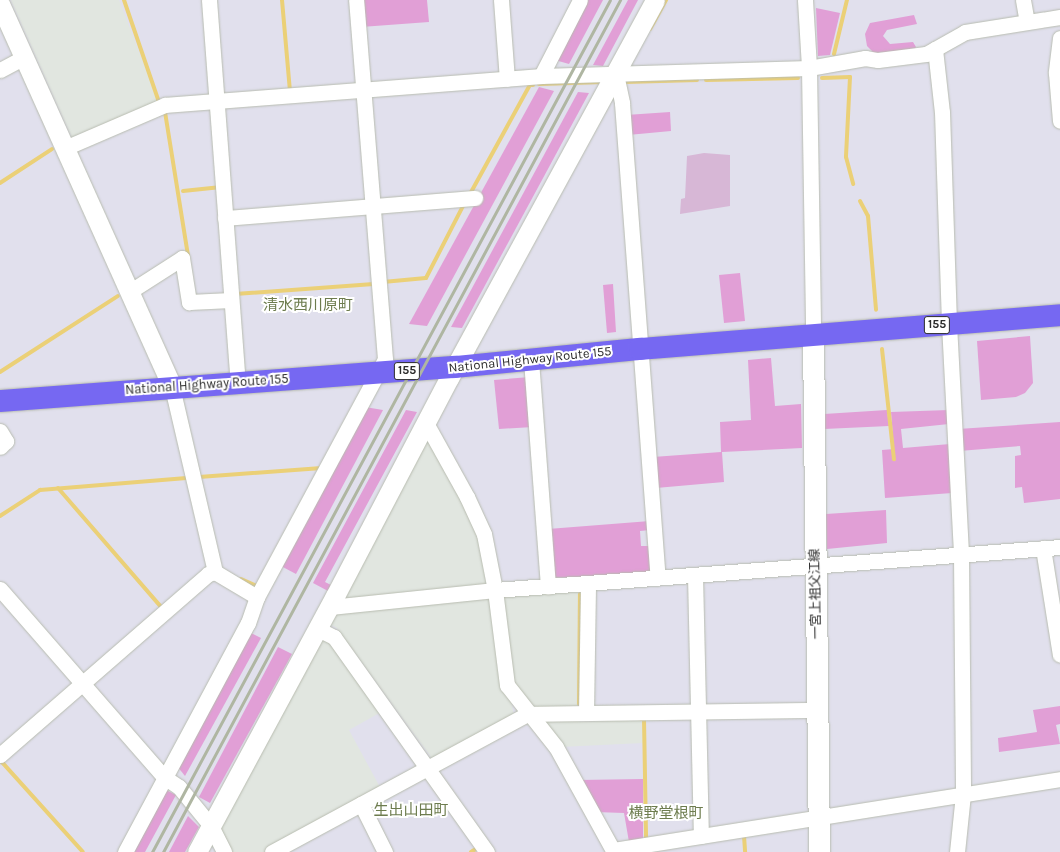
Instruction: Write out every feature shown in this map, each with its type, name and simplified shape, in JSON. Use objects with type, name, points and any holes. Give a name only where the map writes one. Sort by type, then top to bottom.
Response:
[{"type":"highway","name":"National Highway Route 155","points":[[0,401],[238,382],[455,367],[640,349],[1060,315]]},
{"type":"main road","name":"一宮上祖父江線","points":[[813,336],[819,852]]},
{"type":"street","points":[[209,0],[238,382]]},
{"type":"street","points":[[125,852],[248,623],[257,597],[385,359],[356,0]]},
{"type":"street","points":[[501,0],[508,79]]},
{"type":"street","points":[[541,76],[580,0]]},
{"type":"street","points":[[197,852],[330,607],[455,367],[655,0]]},
{"type":"street","points":[[805,0],[810,68],[813,336]]},
{"type":"street","points":[[1023,0],[1027,22]]},
{"type":"street","points":[[0,4],[172,387],[215,572],[257,597]]},
{"type":"street","points":[[65,148],[165,105],[541,76],[810,68],[865,58],[878,60],[926,54],[965,32],[1060,17]]},
{"type":"street","points":[[1060,38],[1056,74],[1060,121]]},
{"type":"street","points":[[935,49],[942,112],[949,324],[961,555],[963,794],[957,852]]},
{"type":"street","points":[[0,70],[24,57]]},
{"type":"street","points":[[616,74],[622,103],[658,578]]},
{"type":"street","points":[[225,218],[476,198]]},
{"type":"street","points":[[130,292],[182,258],[189,302],[231,300]]},
{"type":"street","points":[[532,360],[548,586]]},
{"type":"street","points":[[426,423],[467,497],[484,534],[495,590],[507,685],[527,714],[556,747],[613,851],[1060,779]]},
{"type":"street","points":[[0,431],[6,441],[0,447]]},
{"type":"street","points":[[330,607],[495,590],[816,567],[1060,547]]},
{"type":"street","points":[[1043,548],[1060,655]]},
{"type":"street","points":[[0,755],[208,574],[215,572]]},
{"type":"street","points":[[695,576],[701,836]]},
{"type":"street","points":[[586,713],[588,583]]},
{"type":"street","points":[[0,589],[164,777],[179,787],[211,826],[224,852]]},
{"type":"street","points":[[318,629],[334,638],[487,852]]},
{"type":"street","points":[[272,852],[527,714],[817,710]]},
{"type":"street","points":[[361,804],[385,852]]},
{"type":"shaded area","points":[[11,0],[119,0],[158,101],[72,137]]},
{"type":"shaded area","points":[[359,0],[427,0],[429,22],[361,27]]},
{"type":"shaded area","points":[[587,0],[603,0],[569,64],[555,60]]},
{"type":"shaded area","points":[[628,0],[638,0],[603,66],[593,65]]},
{"type":"shaded area","points":[[816,8],[840,13],[830,55],[818,56]]},
{"type":"shaded area","points":[[914,15],[917,24],[887,30],[883,36],[890,44],[913,42],[916,47],[914,50],[874,53],[867,46],[865,34],[870,23]]},
{"type":"shaded area","points":[[539,87],[554,91],[427,326],[409,324]]},
{"type":"shaded area","points":[[578,92],[589,93],[462,328],[451,327]]},
{"type":"shaded area","points":[[670,112],[671,131],[628,135],[626,115]]},
{"type":"shaded area","points":[[704,153],[730,155],[730,206],[680,214],[681,199],[685,198],[687,156]]},
{"type":"shaded area","points":[[740,273],[745,321],[724,323],[719,275]]},
{"type":"shaded area","points":[[613,284],[616,332],[607,333],[603,285]]},
{"type":"shaded area","points":[[1030,336],[1033,383],[1025,393],[1016,397],[981,400],[977,341]]},
{"type":"shaded area","points":[[771,358],[775,406],[801,404],[802,448],[722,452],[724,482],[656,488],[653,457],[721,452],[720,422],[751,420],[748,360]]},
{"type":"shaded area","points":[[530,377],[533,427],[499,429],[494,380]]},
{"type":"shaded area","points":[[365,407],[383,410],[296,574],[279,565]]},
{"type":"shaded area","points":[[406,410],[417,412],[325,582],[331,585],[328,591],[313,583]]},
{"type":"shaded area","points":[[887,410],[889,426],[824,429],[824,414]]},
{"type":"shaded area","points":[[949,410],[949,424],[901,429],[903,448],[950,444],[952,493],[885,498],[882,450],[894,449],[891,412]]},
{"type":"shaded area","points":[[1060,422],[1060,499],[1024,503],[1022,487],[1015,488],[1015,456],[1021,455],[1020,446],[959,451],[958,429]]},
{"type":"shaded area","points":[[428,439],[479,534],[489,582],[485,587],[344,600],[342,596]]},
{"type":"shaded area","points":[[886,510],[887,543],[827,549],[826,514]]},
{"type":"shaded area","points":[[650,521],[650,530],[640,531],[641,546],[652,546],[650,574],[551,578],[548,529]]},
{"type":"shaded area","points":[[578,589],[577,708],[526,708],[510,682],[501,598],[505,594]]},
{"type":"shaded area","points":[[486,595],[492,600],[514,716],[434,761],[337,628],[328,623],[334,610]]},
{"type":"shaded area","points":[[247,631],[261,638],[185,776],[177,766]]},
{"type":"shaded area","points":[[322,634],[383,711],[349,730],[381,789],[265,852],[229,852],[219,831]]},
{"type":"shaded area","points":[[278,647],[292,654],[210,803],[199,797]]},
{"type":"shaded area","points":[[1060,706],[1060,724],[1056,725],[1060,744],[999,752],[998,738],[1037,732],[1033,710]]},
{"type":"shaded area","points":[[538,717],[565,717],[581,722],[642,720],[643,743],[560,747]]},
{"type":"shaded area","points":[[643,779],[643,839],[629,842],[624,813],[595,812],[579,780]]},
{"type":"shaded area","points":[[164,789],[176,795],[145,852],[130,852]]},
{"type":"shaded area","points":[[188,816],[199,827],[185,852],[169,852]]},
{"type":"waterway","points":[[124,0],[159,102]]},
{"type":"waterway","points":[[282,0],[290,92]]},
{"type":"waterway","points":[[650,29],[666,0]]},
{"type":"waterway","points":[[834,54],[847,0]]},
{"type":"waterway","points":[[822,78],[850,77],[846,157],[853,184]]},
{"type":"waterway","points":[[706,80],[798,78]]},
{"type":"waterway","points":[[624,82],[697,80]]},
{"type":"waterway","points":[[539,84],[602,82]]},
{"type":"waterway","points":[[470,194],[530,85],[533,85]]},
{"type":"waterway","points":[[165,112],[188,256]]},
{"type":"waterway","points":[[0,183],[52,149]]},
{"type":"waterway","points":[[183,191],[219,187]]},
{"type":"waterway","points":[[860,201],[868,216],[876,310]]},
{"type":"waterway","points":[[383,282],[426,278],[464,204]]},
{"type":"waterway","points":[[235,294],[374,284]]},
{"type":"waterway","points":[[0,372],[118,296]]},
{"type":"waterway","points":[[882,349],[894,459]]},
{"type":"waterway","points":[[199,477],[322,468]]},
{"type":"waterway","points":[[0,516],[40,490],[187,478]]},
{"type":"waterway","points":[[58,488],[161,607]]},
{"type":"waterway","points":[[241,579],[257,586]]},
{"type":"waterway","points":[[579,704],[580,594]]},
{"type":"waterway","points":[[641,719],[644,719],[646,838]]},
{"type":"waterway","points":[[1,761],[83,852]]},
{"type":"waterway","points":[[744,836],[745,852]]},
{"type":"waterway","points":[[471,852],[479,847]]},
{"type":"railway","points":[[152,852],[610,0]]},
{"type":"railway","points":[[163,852],[620,0]]},
{"type":"district","name":"清水西川原町","points":[[308,306]]},
{"type":"district","name":"生出山田町","points":[[411,811]]},
{"type":"district","name":"横野堂根町","points":[[666,814]]}]
